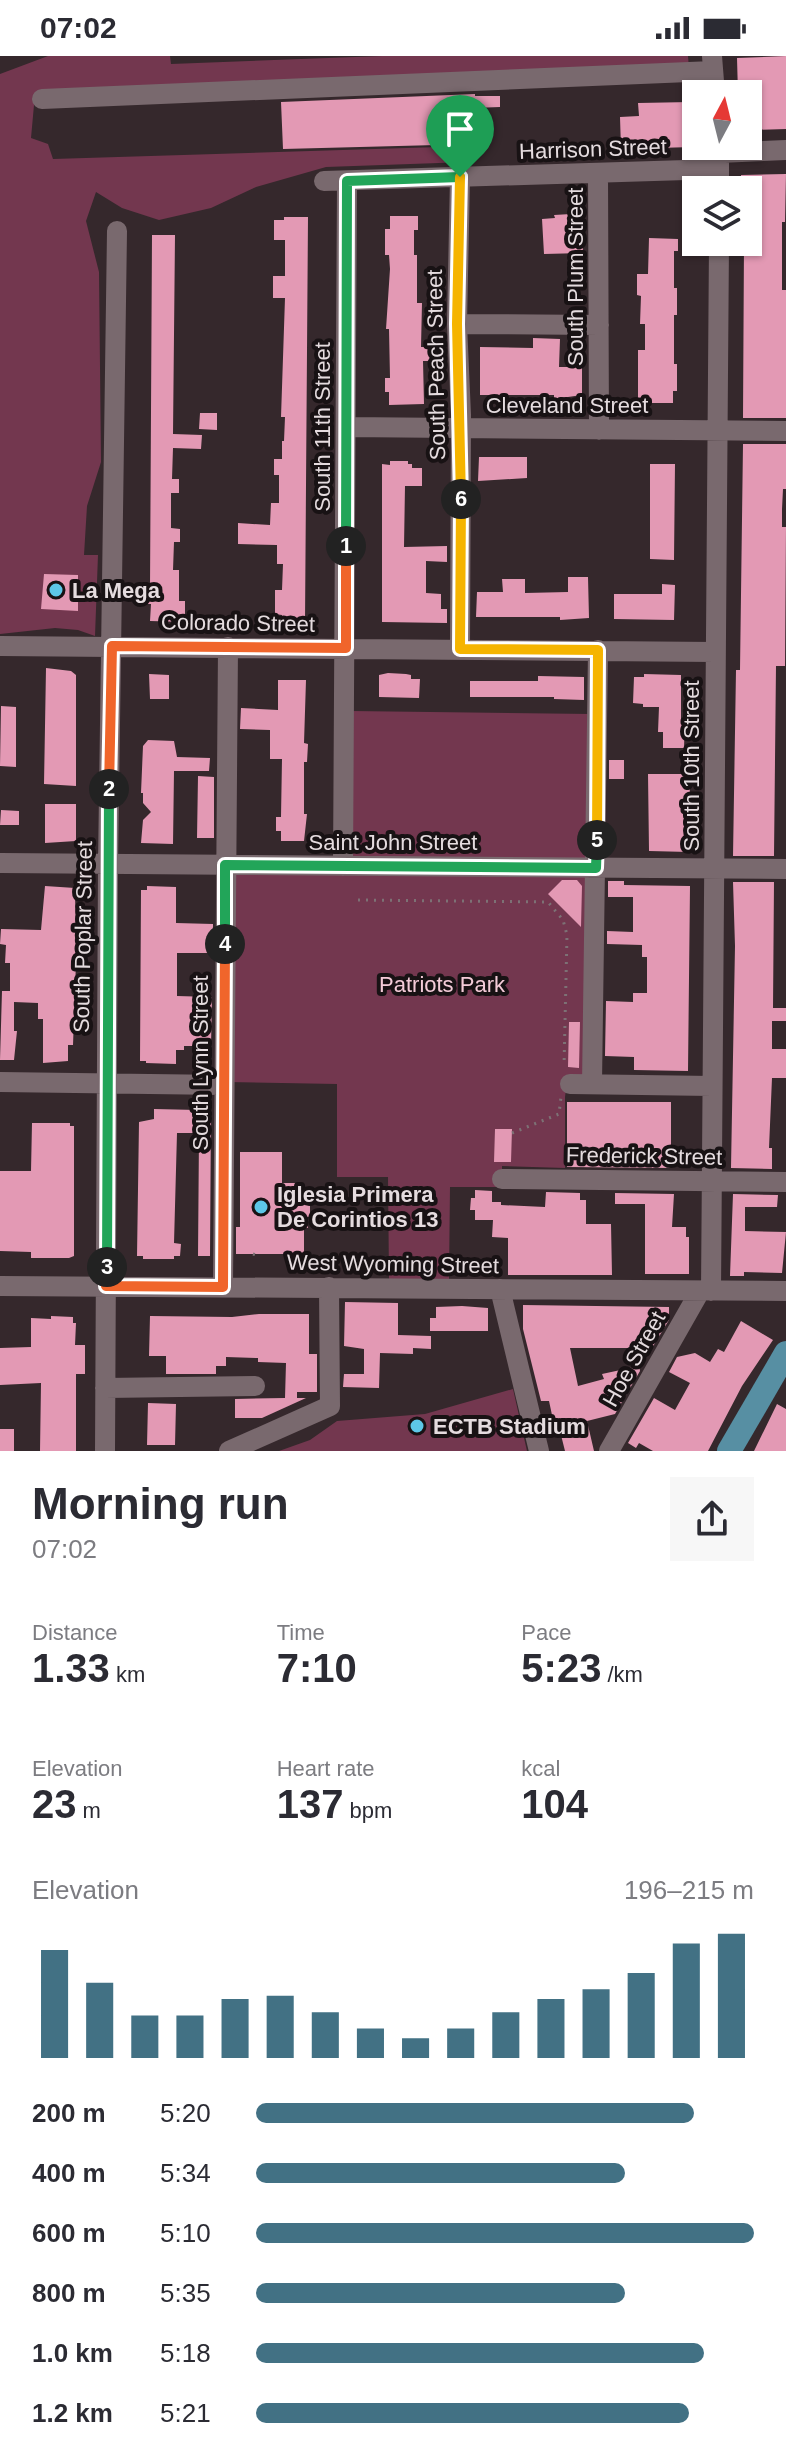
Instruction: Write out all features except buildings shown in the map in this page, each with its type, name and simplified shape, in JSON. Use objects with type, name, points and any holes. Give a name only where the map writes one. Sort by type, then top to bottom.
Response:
[{"type":"main road","points":[[729,1451],[786,1353]]},
{"type":"street","points":[[42,99],[712,64]]},
{"type":"street","name":"Harrison Street","points":[[324,181],[598,173],[719,164],[786,150]]},
{"type":"street","name":"South Plum Street","points":[[598,173],[599,430]]},
{"type":"street","name":"South Peach Street","points":[[460,177],[457,324],[461,428],[460,649]]},
{"type":"street","name":"South 11th Street","points":[[343,866],[347,181]]},
{"type":"street","name":"South Poplar Street","points":[[105,1451],[108,864],[117,231]]},
{"type":"street","name":"South 10th Street","points":[[705,1291],[712,1181],[719,256]]},
{"type":"street","points":[[457,324],[599,325]]},
{"type":"street","name":"Cleveland Street","points":[[347,427],[786,431]]},
{"type":"street","name":"Colorado Street","points":[[0,646],[715,652]]},
{"type":"street","name":"South Lynn Street","points":[[223,1287],[228,647]]},
{"type":"street","points":[[592,1084],[598,650]]},
{"type":"street","name":"Saint John Street","points":[[0,863],[786,869]]},
{"type":"street","points":[[565,1080],[592,1084],[712,1086]]},
{"type":"street","points":[[0,1082],[224,1085]]},
{"type":"street","name":"Frederick Street","points":[[502,1179],[786,1182]]},
{"type":"street","name":"West Wyoming Street","points":[[0,1286],[786,1291]]},
{"type":"street","points":[[229,1451],[330,1406],[329,1287]]},
{"type":"street","points":[[500,1289],[539,1451]]},
{"type":"street","name":"Hoe Street","points":[[609,1451],[705,1291]]},
{"type":"street","points":[[105,1388],[255,1386]]},
{"type":"path","points":[[358,900],[548,902],[563,920],[567,935],[565,1080],[559,1114],[512,1133]]},
{"type":"path","points":[[253,1254],[259,1256]]},
{"type":"green space","points":[[48,56],[170,56],[171,64],[382,56],[688,56],[689,68],[35,94],[31,138],[48,144],[53,159],[471,146],[467,162],[326,167],[256,187],[211,208],[159,220],[122,208],[96,192],[86,221],[99,272],[101,462],[87,506],[84,555],[98,555],[95,636],[78,630],[55,628],[0,634],[0,74]]},
{"type":"green space","name":"Patriots Park","points":[[351,711],[591,714],[586,1076],[568,1075],[565,1168],[502,1166],[502,1187],[450,1187],[449,1279],[389,1279],[388,1177],[337,1177],[337,1084],[227,1082],[229,871],[348,873]]},
{"type":"green space","name":"ECTB Stadium","points":[[513,1389],[527,1451],[279,1451],[310,1440],[337,1421],[425,1414]]},
{"type":"place","name":"La Mega","points":[[56,590]]},
{"type":"place","name":"Iglesia Primera De Corintios 13","points":[[261,1207]]},
{"type":"place","name":"ECTB Stadium","points":[[417,1426]]},
{"type":"route","points":[[460,177],[457,324],[461,415],[460,649],[598,650],[596,868],[225,865],[223,1287],[106,1286],[112,646],[346,648],[347,181],[460,177]]}]
